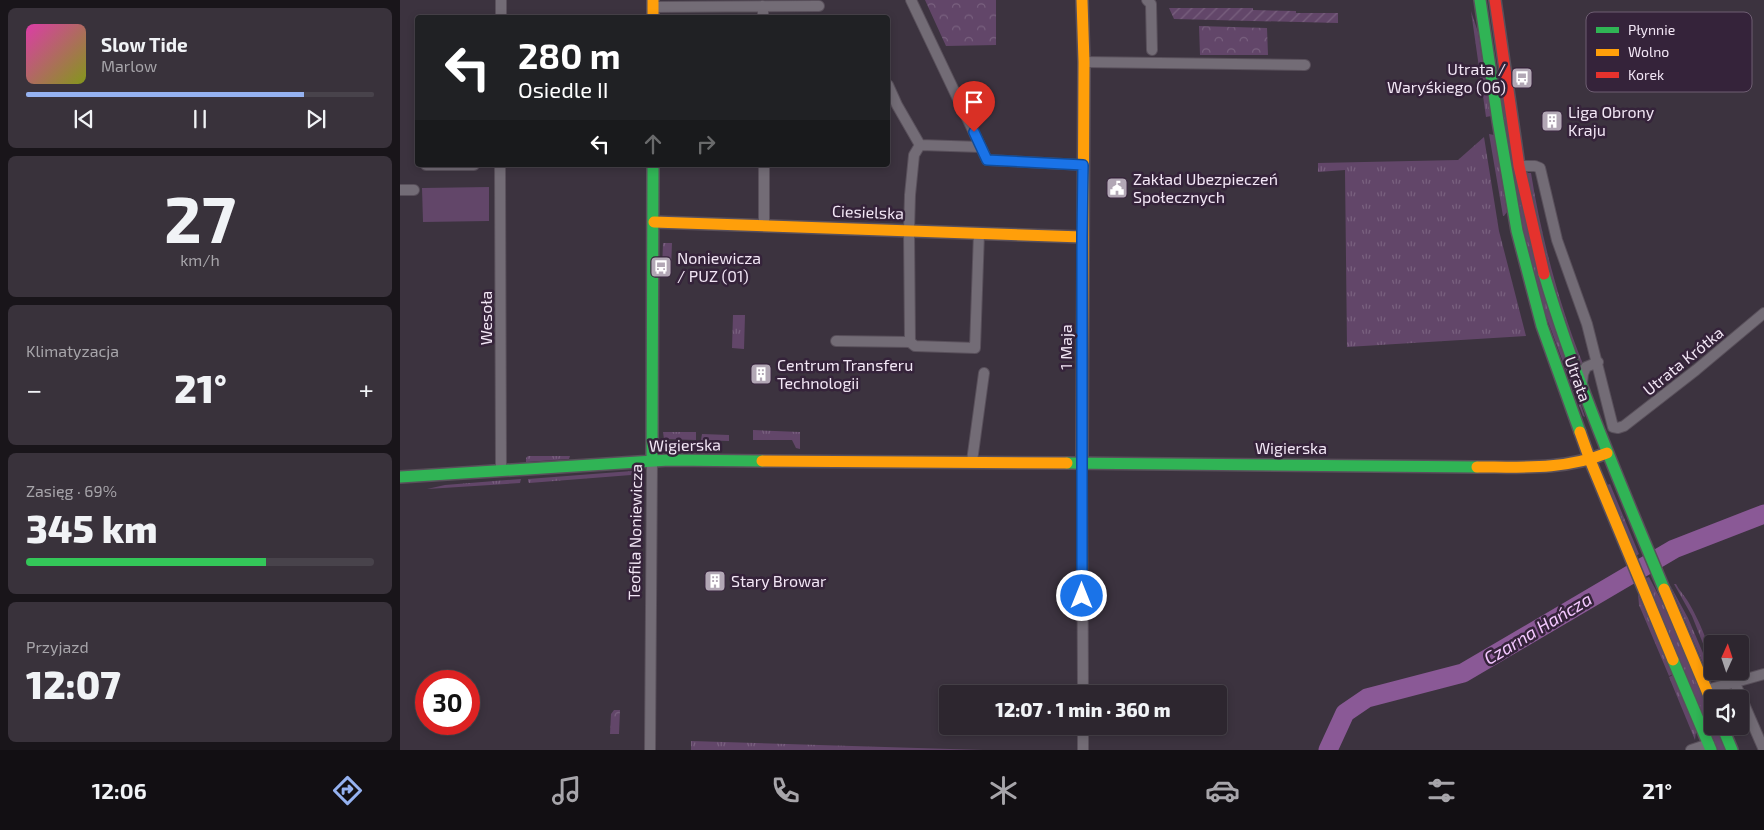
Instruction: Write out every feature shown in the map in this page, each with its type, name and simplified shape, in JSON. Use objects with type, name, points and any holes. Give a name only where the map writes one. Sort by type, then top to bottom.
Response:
[{"type":"main road","name":"1 Maja","points":[[1082,0],[1084,62],[1082,462]]},
{"type":"main road","name":"Utrata","points":[[1480,0],[1517,231],[1542,326],[1590,460],[1710,747]]},
{"type":"main road","name":"Utrata","points":[[1495,0],[1520,166],[1544,274],[1560,327],[1607,453],[1707,690]]},
{"type":"main road","name":"Teofila Noniewicza","points":[[652,461],[653,167]]},
{"type":"main road","name":"Ciesielska","points":[[654,222],[1082,237]]},
{"type":"main road","name":"Wigierska","points":[[400,477],[652,461],[972,461],[1529,467],[1572,465],[1607,453]]},
{"type":"main road","points":[[1726,735],[1732,750]]},
{"type":"street","points":[[501,0],[501,15]]},
{"type":"street","points":[[912,0],[987,160],[1083,165]]},
{"type":"street","points":[[1147,0],[1151,4],[1152,50]]},
{"type":"street","points":[[763,6],[763,15]]},
{"type":"street","points":[[653,8],[819,6]]},
{"type":"street","points":[[1084,62],[1305,65]]},
{"type":"street","points":[[890,89],[920,145]]},
{"type":"street","points":[[920,145],[981,147]]},
{"type":"street","points":[[910,342],[908,230],[914,155],[920,145]]},
{"type":"street","points":[[1520,166],[1540,168],[1557,240],[1587,324],[1598,362],[1586,367],[1583,374],[1582,389]]},
{"type":"street","name":"Wesoła","points":[[500,167],[501,471]]},
{"type":"street","points":[[764,167],[764,226]]},
{"type":"street","points":[[400,190],[414,190]]},
{"type":"street","points":[[836,341],[910,342],[915,346],[975,348],[979,233]]},
{"type":"street","name":"Utrata Krótka","points":[[1598,362],[1610,420],[1613,427],[1618,428],[1624,426],[1696,370],[1764,313]]},
{"type":"street","points":[[972,461],[984,373]]},
{"type":"street","name":"Teofila Noniewicza","points":[[650,750],[652,461]]},
{"type":"street","name":"1 Maja","points":[[1082,462],[1083,685]]},
{"type":"street","points":[[1707,690],[1764,674]]},
{"type":"street","points":[[1734,681],[1764,750]]},
{"type":"street","points":[[1083,735],[1083,750]]},
{"type":"street","points":[[1691,750],[1710,747]]},
{"type":"green space","points":[[925,0],[996,0],[996,45],[946,46]]},
{"type":"green space","points":[[1169,8],[1253,8],[1253,10],[1296,11],[1296,13],[1338,13],[1338,23],[1174,19]]},
{"type":"green space","points":[[1471,11],[1478,32],[1491,116],[1486,117]]},
{"type":"green space","points":[[1199,26],[1267,28],[1268,55],[1200,55]]},
{"type":"green space","points":[[1500,76],[1573,381],[1585,417],[1583,416],[1543,308],[1526,245],[1497,77]]},
{"type":"green space","points":[[1489,134],[1494,135],[1507,212],[1504,216],[1503,216]]},
{"type":"green space","points":[[1484,137],[1499,231],[1526,336],[1347,347],[1345,170],[1318,172],[1318,163],[1458,160]]},
{"type":"green space","points":[[1527,173],[1531,173],[1552,270],[1566,318],[1583,364],[1581,368],[1550,276]]},
{"type":"green space","points":[[489,187],[489,221],[423,222],[422,188]]},
{"type":"green space","points":[[663,243],[672,243],[671,269],[662,269]]},
{"type":"green space","points":[[733,315],[745,315],[744,349],[732,348]]},
{"type":"green space","points":[[753,430],[800,432],[800,449],[796,448],[792,440],[753,440]]},
{"type":"green space","points":[[663,432],[696,432],[696,440],[664,439]]},
{"type":"green space","points":[[702,434],[729,435],[729,441],[701,440]]},
{"type":"green space","points":[[674,445],[703,445],[706,450],[672,451]]},
{"type":"green space","points":[[528,456],[570,456],[569,459],[526,462]]},
{"type":"green space","points":[[632,471],[631,475],[529,483],[528,481],[528,479]]},
{"type":"green space","points":[[521,479],[520,483],[427,489],[445,485]]},
{"type":"green space","points":[[1610,484],[1639,554],[1636,556],[1607,485]]},
{"type":"green space","points":[[1649,577],[1668,613],[1704,699],[1704,719],[1646,578]]},
{"type":"green space","points":[[1674,584],[1676,584],[1687,600],[1699,623],[1704,635],[1704,646],[1692,616]]},
{"type":"green space","points":[[1670,585],[1688,618],[1704,655],[1704,666]]},
{"type":"green space","points":[[1638,594],[1673,674],[1669,676],[1639,605]]},
{"type":"green space","points":[[1673,675],[1696,731],[1695,740],[1669,677]]},
{"type":"green space","points":[[614,710],[620,710],[619,734],[610,734],[611,714]]},
{"type":"green space","points":[[1711,735],[1720,735],[1726,750],[1717,750]]},
{"type":"green space","points":[[691,741],[983,750],[691,750]]},
{"type":"waterway","name":"Czarna Hańcza","points":[[1328,750],[1345,713],[1367,698],[1463,673],[1674,549],[1764,514]]},
{"type":"traffic: fast","points":[[1480,0],[1517,231],[1542,326],[1580,432]]},
{"type":"traffic: fast","points":[[652,461],[653,167]]},
{"type":"traffic: fast","points":[[1544,274],[1585,394],[1664,589]]},
{"type":"traffic: fast","points":[[400,477],[669,460],[762,461]]},
{"type":"traffic: fast","points":[[1067,463],[1477,467]]},
{"type":"traffic: fast","points":[[1673,660],[1711,750]]},
{"type":"traffic: fast","points":[[1726,735],[1732,750]]},
{"type":"traffic: slow","points":[[653,0],[653,15]]},
{"type":"traffic: slow","points":[[1082,0],[1084,62],[1082,462]]},
{"type":"traffic: slow","points":[[654,222],[1082,237]]},
{"type":"traffic: slow","points":[[1580,432],[1673,660]]},
{"type":"traffic: slow","points":[[1477,467],[1559,465],[1607,453]]},
{"type":"traffic: slow","points":[[762,461],[1067,463]]},
{"type":"traffic: slow","points":[[1664,589],[1707,690]]},
{"type":"traffic: jam","points":[[1495,0],[1519,166],[1544,274]]},
{"type":"place","name":"Utrata / Waryśkiego (06)","points":[[1522,78]]},
{"type":"place","name":"Liga Obrony Kraju","points":[[1552,121]]},
{"type":"place","name":"Zakład Ubezpieczeń Społecznych","points":[[1117,188]]},
{"type":"place","name":"Noniewicza / PUZ (01)","points":[[661,267]]},
{"type":"place","name":"Centrum Transferu Technologii","points":[[761,374]]},
{"type":"place","name":"Stary Browar","points":[[715,581]]},
{"type":"route","points":[[974,132],[987,160],[1083,165],[1082,596]]}]
